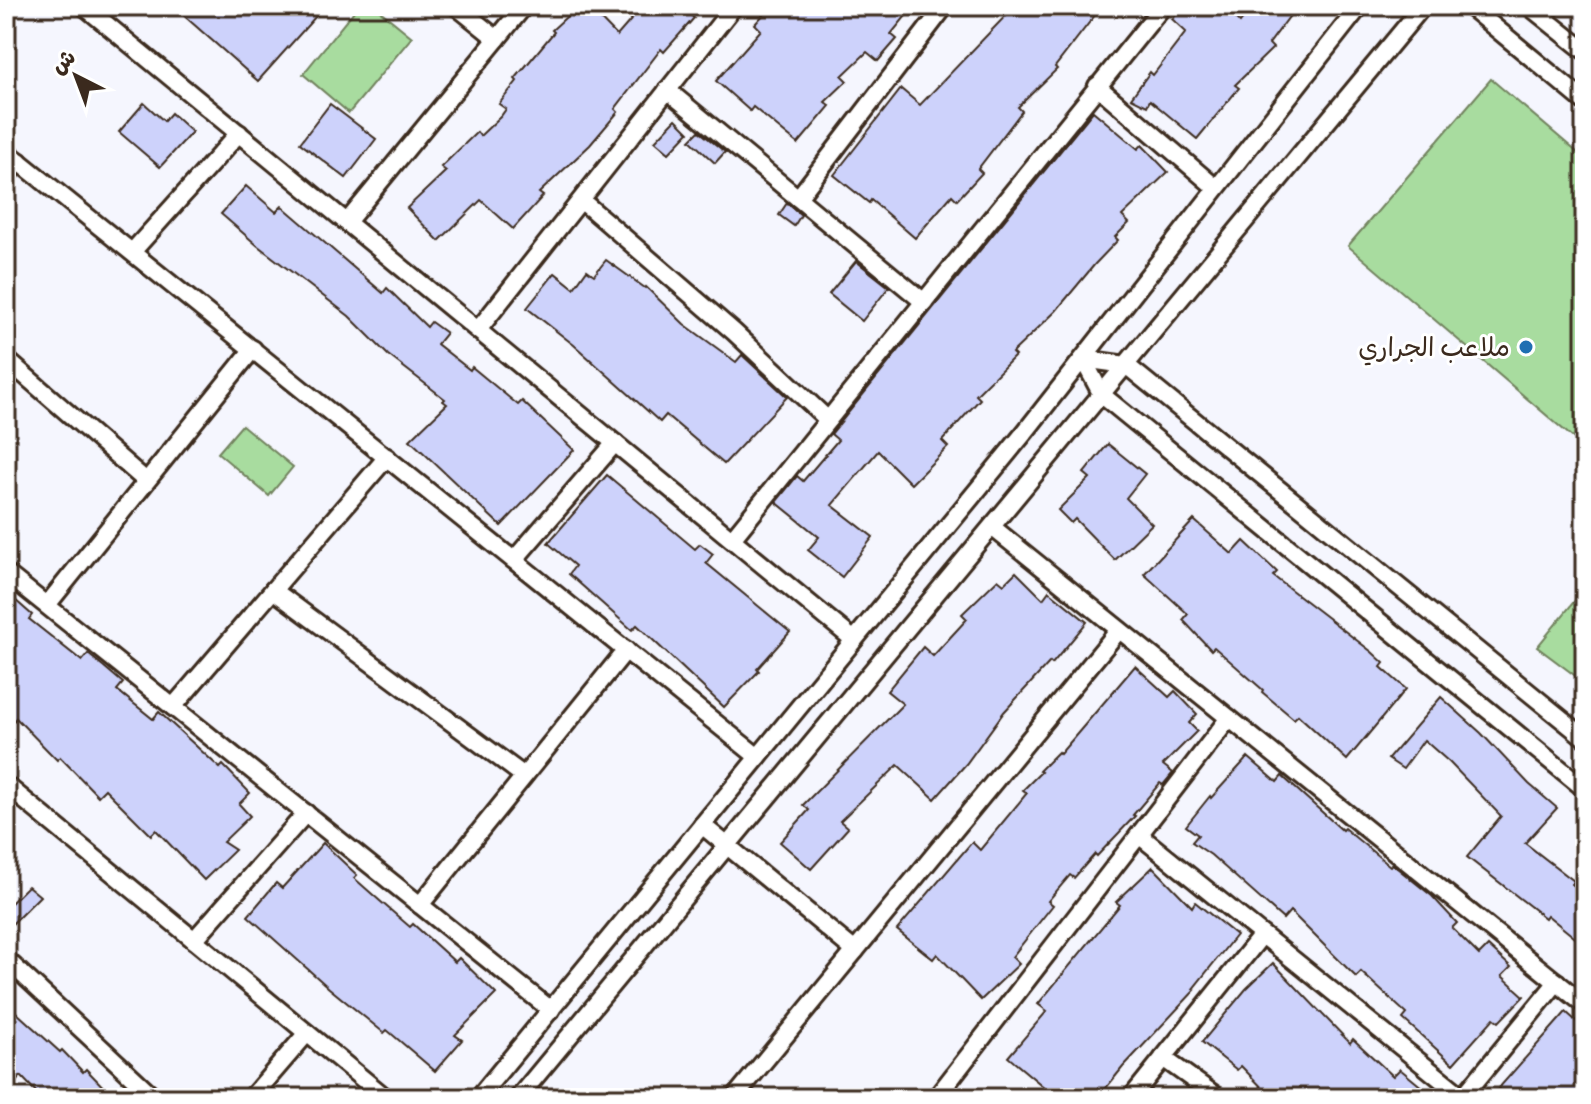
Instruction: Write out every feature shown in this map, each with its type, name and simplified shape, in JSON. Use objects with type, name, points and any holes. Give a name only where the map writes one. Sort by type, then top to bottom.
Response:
[{"type":"street","points":[[84,6],[854,640]]},
{"type":"street","points":[[456,6],[497,39]]},
{"type":"street","points":[[347,222],[524,6]]},
{"type":"street","points":[[478,330],[734,6]]},
{"type":"street","points":[[798,198],[945,6]]},
{"type":"street","points":[[732,539],[1163,6]]},
{"type":"street","points":[[478,1098],[1083,359],[1360,6]]},
{"type":"street","points":[[518,1098],[1423,6]]},
{"type":"street","points":[[1469,6],[1585,102]]},
{"type":"street","points":[[1529,6],[1585,51]]},
{"type":"street","points":[[1097,86],[1216,188]]},
{"type":"street","points":[[667,90],[924,302]]},
{"type":"street","points":[[132,252],[239,133]]},
{"type":"street","points":[[6,176],[13,156],[758,757]]},
{"type":"street","points":[[582,201],[734,332],[828,420]]},
{"type":"street","points":[[47,605],[253,349]]},
{"type":"street","points":[[6,359],[146,481]]},
{"type":"street","points":[[1083,359],[1126,365],[1585,738]]},
{"type":"street","points":[[1083,359],[1102,395],[1585,789]]},
{"type":"street","points":[[514,560],[615,443]]},
{"type":"street","points":[[173,707],[387,457]]},
{"type":"street","points":[[992,527],[1585,1005]]},
{"type":"street","points":[[6,573],[551,1010]]},
{"type":"street","points":[[273,590],[524,776]]},
{"type":"street","points":[[734,1098],[1119,630]]},
{"type":"street","points":[[420,905],[626,650]]},
{"type":"street","points":[[936,1098],[1229,718]]},
{"type":"street","points":[[6,785],[386,1098]]},
{"type":"street","points":[[194,940],[306,813]]},
{"type":"street","points":[[702,825],[855,951]]},
{"type":"street","points":[[1139,835],[1462,1098],[1557,982]]},
{"type":"street","points":[[1131,1098],[1262,935]]},
{"type":"street","points":[[6,959],[155,1098]]},
{"type":"street","points":[[251,1098],[307,1033]]},
{"type":"street","points":[[1163,1058],[1219,1098]]},
{"type":"green space","points":[[358,6],[374,6],[412,37],[349,113],[303,74]]},
{"type":"green space","name":"ملاعب الجراري","points":[[1491,79],[1585,159],[1585,448],[1348,246]]},
{"type":"green space","points":[[242,425],[293,467],[269,496],[218,453]]},
{"type":"green space","points":[[1585,588],[1585,683],[1537,647]]},
{"type":"building","points":[[173,6],[325,6],[258,81]]},
{"type":"building","points":[[578,6],[588,6],[617,36],[643,6],[680,6],[694,18],[664,52],[661,49],[615,109],[618,112],[590,145],[539,193],[543,196],[513,229],[481,200],[439,241],[407,208],[446,171],[441,167],[477,132],[480,136],[501,116],[506,109],[499,104],[517,81],[515,79],[554,32],[552,30]]},
{"type":"building","points":[[771,6],[914,6],[891,34],[897,39],[878,61],[867,52],[842,76],[847,81],[825,102],[830,106],[798,144],[753,107],[750,111],[716,81],[761,30],[755,24]]},
{"type":"building","points":[[1015,6],[1102,6],[1055,67],[1057,69],[1018,107],[1022,111],[978,169],[982,173],[957,200],[952,195],[915,238],[871,200],[869,203],[834,175],[901,89],[920,105]]},
{"type":"building","points":[[1186,6],[1224,6],[1240,23],[1253,6],[1297,6],[1269,44],[1273,48],[1235,85],[1239,88],[1197,139],[1150,100],[1147,106],[1131,98],[1186,32],[1172,19]]},
{"type":"building","points":[[144,103],[164,121],[171,113],[192,132],[160,167],[119,132]]},
{"type":"building","points":[[330,104],[376,139],[346,178],[300,143]]},
{"type":"building","points":[[1093,111],[1138,149],[1142,145],[1168,172],[1122,216],[1129,223],[1115,237],[1118,240],[1056,311],[1012,353],[1015,356],[976,395],[980,399],[942,441],[948,447],[911,484],[878,451],[832,505],[873,537],[842,577],[808,550],[819,537],[776,502],[797,476],[803,481],[838,440],[831,434]]},
{"type":"building","points":[[676,119],[689,132],[669,153],[655,141]]},
{"type":"building","points":[[699,131],[725,152],[715,163],[690,140]]},
{"type":"building","points":[[246,186],[276,212],[282,206],[383,293],[387,288],[427,327],[431,322],[446,333],[437,344],[470,370],[472,367],[518,405],[522,401],[574,450],[501,526],[410,440],[447,404],[443,401],[445,399],[388,355],[349,316],[221,214]]},
{"type":"building","points":[[787,203],[801,215],[794,226],[779,215]]},
{"type":"building","points":[[606,260],[646,287],[684,324],[736,362],[742,355],[787,397],[724,464],[666,415],[660,422],[574,345],[527,308],[555,273],[574,288],[587,270],[594,275]]},
{"type":"building","points":[[856,261],[889,287],[862,321],[829,294]]},
{"type":"building","points":[[1108,444],[1145,474],[1126,498],[1152,524],[1115,560],[1075,519],[1071,523],[1058,510],[1090,478],[1084,473]]},
{"type":"building","points":[[607,475],[695,549],[700,544],[713,554],[706,563],[790,632],[757,669],[759,671],[724,707],[637,625],[632,630],[569,574],[575,566],[548,543]]},
{"type":"building","points":[[1194,520],[1232,554],[1244,541],[1277,572],[1273,576],[1372,652],[1384,663],[1381,667],[1406,689],[1347,760],[1298,715],[1294,719],[1262,692],[1214,647],[1211,650],[1183,620],[1188,614],[1144,574]]},
{"type":"building","points":[[1016,572],[1043,599],[1049,591],[1087,622],[1052,664],[1050,662],[1004,712],[966,764],[935,799],[898,765],[840,821],[848,828],[811,869],[780,842],[809,810],[803,805],[903,704],[887,691],[923,647],[933,656],[967,619],[962,614],[998,579],[1004,584]]},
{"type":"building","points":[[6,592],[32,615],[29,619],[82,661],[88,654],[123,683],[117,690],[153,719],[159,712],[220,768],[223,765],[250,793],[239,804],[250,816],[223,842],[235,850],[204,880],[156,830],[151,835],[105,789],[98,796],[16,718],[6,730]]},
{"type":"building","points":[[1135,666],[1169,697],[1175,691],[1197,714],[1189,723],[1197,731],[1163,765],[1173,773],[1163,785],[1160,783],[1135,816],[1074,878],[1070,875],[1048,901],[1053,905],[1012,957],[1019,964],[981,1000],[937,954],[933,959],[897,930],[972,842],[980,850],[1027,793],[1023,790],[1039,771],[1058,752],[1060,754]]},
{"type":"building","points":[[1441,697],[1557,808],[1525,843],[1574,881],[1572,884],[1585,894],[1585,946],[1467,857],[1501,816],[1449,762],[1424,740],[1403,769],[1388,759]]},
{"type":"building","points":[[1248,757],[1277,782],[1282,776],[1342,830],[1344,828],[1432,896],[1457,923],[1452,928],[1479,955],[1488,946],[1511,967],[1502,976],[1524,996],[1499,1022],[1494,1018],[1453,1064],[1403,1019],[1407,1014],[1361,972],[1356,977],[1290,911],[1283,919],[1192,842],[1198,835],[1186,826]]},
{"type":"building","points":[[323,843],[357,875],[354,878],[380,901],[410,927],[413,924],[455,962],[459,958],[496,994],[455,1035],[462,1040],[435,1071],[387,1030],[384,1033],[329,988],[248,916],[276,883],[282,888]]},
{"type":"building","points":[[1153,867],[1192,907],[1195,902],[1236,935],[1195,990],[1098,1098],[1057,1098],[1008,1057],[1047,1011],[1038,1004],[1120,905],[1116,902]]},
{"type":"building","points":[[28,886],[40,896],[6,930],[6,908]]},
{"type":"building","points":[[1273,963],[1350,1043],[1353,1039],[1393,1076],[1400,1069],[1435,1098],[1272,1098],[1241,1066],[1237,1070],[1202,1042],[1246,989]]},
{"type":"building","points":[[6,1003],[83,1072],[86,1069],[114,1098],[42,1098],[21,1076],[6,1093]]},
{"type":"building","points":[[1566,1012],[1585,1029],[1585,1098],[1490,1098]]},
{"type":"place","name":"ملاعب الجراري","points":[[1526,347]]}]
